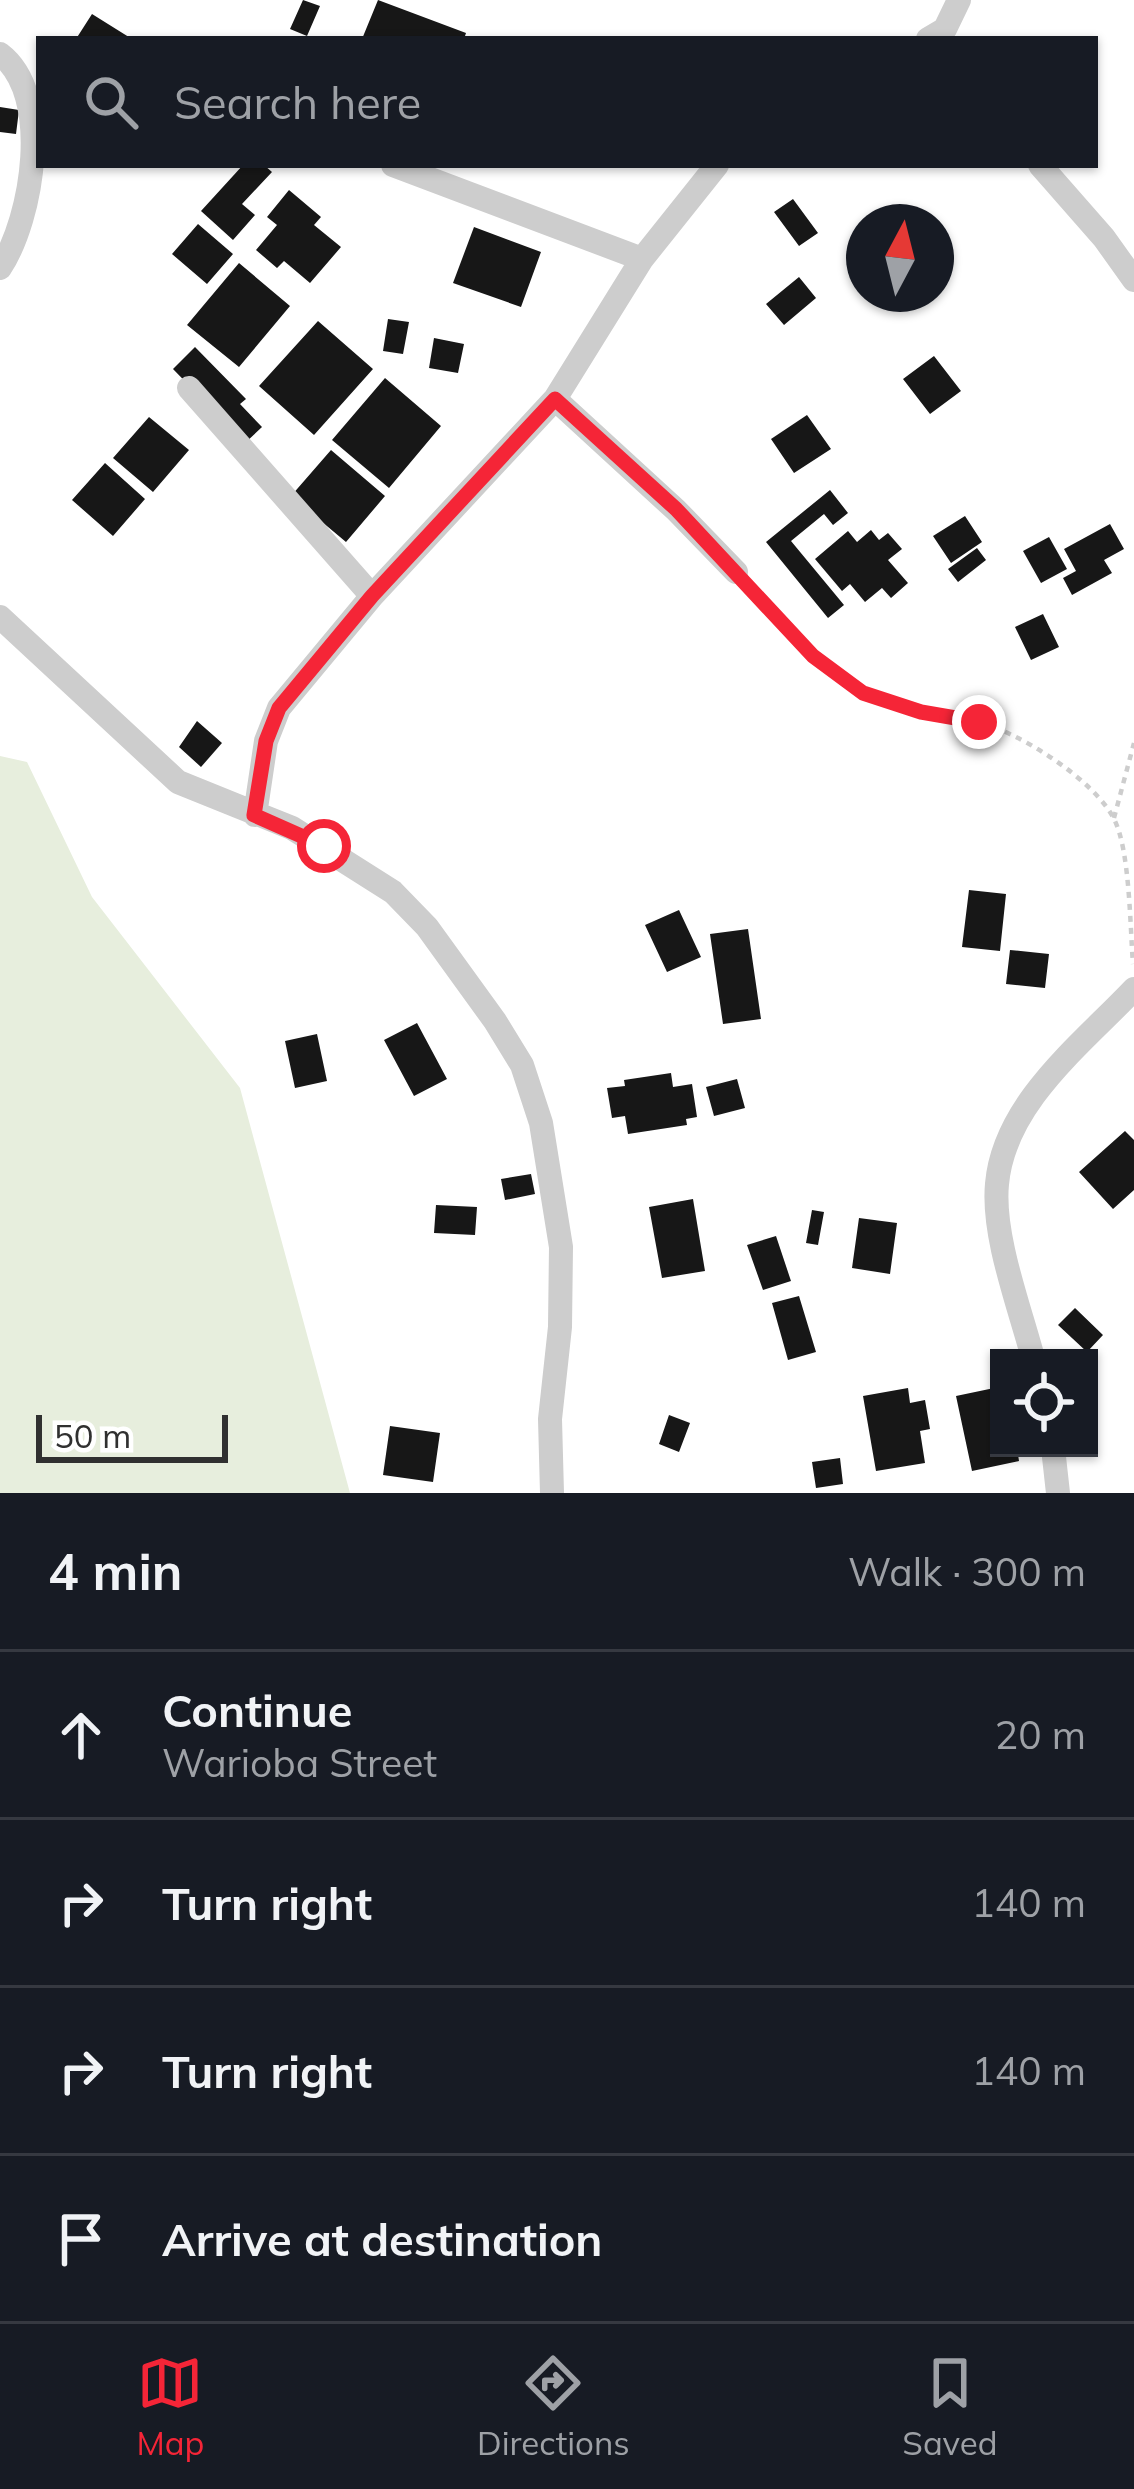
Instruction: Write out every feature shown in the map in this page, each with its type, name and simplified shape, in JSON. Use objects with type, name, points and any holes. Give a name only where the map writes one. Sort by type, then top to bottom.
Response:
[{"type":"street","points":[[940,36],[959,0]]},
{"type":"street","points":[[0,54],[15,65],[32,120],[31,171],[19,225],[0,268]]},
{"type":"street","points":[[401,168],[642,259]]},
{"type":"street","points":[[254,815],[266,741],[279,708],[372,596],[555,399],[642,259],[715,168]]},
{"type":"street","points":[[1043,168],[1134,280]]},
{"type":"street","points":[[188,388],[372,596]]},
{"type":"street","points":[[555,399],[676,509],[736,572]]},
{"type":"street","points":[[1,618],[178,782],[324,846],[393,892],[439,944],[522,1065],[541,1123],[561,1247],[560,1327],[550,1419],[552,1493]]},
{"type":"street","points":[[1031,1349],[1001,1234],[996,1186],[1006,1145],[1034,1095],[1134,988]]},
{"type":"street","points":[[1054,1457],[1058,1493]]},
{"type":"path","points":[[736,572],[813,656],[863,693],[921,712],[979,722],[1071,770],[1114,818],[1123,850],[1134,974]]},
{"type":"path","points":[[1114,818],[1134,743]]},
{"type":"green space","points":[[0,756],[27,762],[92,897],[240,1088],[350,1493],[0,1493]]},
{"type":"building","points":[[303,0],[320,6],[307,36],[290,29]]},
{"type":"building","points":[[378,0],[466,33],[465,36],[363,36]]},
{"type":"building","points":[[92,14],[127,36],[78,36]]},
{"type":"building","points":[[0,107],[19,110],[16,134],[0,132]]},
{"type":"building","points":[[240,168],[272,172],[242,204],[255,215],[233,240],[201,211]]},
{"type":"building","points":[[289,190],[321,217],[314,225],[341,247],[310,283],[284,261],[277,268],[256,250],[277,225],[267,217]]},
{"type":"building","points":[[793,199],[818,233],[799,246],[774,212]]},
{"type":"building","points":[[198,224],[233,254],[207,284],[172,254]]},
{"type":"building","points":[[474,227],[541,252],[521,307],[453,283]]},
{"type":"building","points":[[239,263],[290,306],[239,367],[187,325]]},
{"type":"building","points":[[799,277],[816,298],[784,325],[766,304]]},
{"type":"building","points":[[388,319],[409,322],[403,354],[383,351]]},
{"type":"building","points":[[318,321],[373,369],[314,435],[259,386]]},
{"type":"building","points":[[434,338],[464,344],[458,373],[429,368]]},
{"type":"building","points":[[195,347],[246,399],[240,404],[262,427],[245,443],[173,369]]},
{"type":"building","points":[[934,356],[961,391],[930,414],[903,379]]},
{"type":"building","points":[[385,378],[441,426],[389,488],[332,440]]},
{"type":"building","points":[[807,415],[831,449],[794,473],[771,439]]},
{"type":"building","points":[[149,417],[189,450],[153,492],[113,458]]},
{"type":"building","points":[[331,450],[385,496],[346,542],[291,496]]},
{"type":"building","points":[[105,463],[145,499],[113,536],[72,500]]},
{"type":"building","points":[[830,490],[848,513],[833,525],[824,514],[791,541],[844,605],[828,618],[766,542]]},
{"type":"building","points":[[965,516],[982,542],[951,563],[933,536]]},
{"type":"building","points":[[1110,524],[1124,549],[1104,560],[1112,573],[1072,595],[1063,578],[1076,571],[1064,549]]},
{"type":"building","points":[[871,530],[879,540],[888,533],[902,549],[888,560],[908,583],[891,598],[882,588],[865,602],[850,584],[842,591],[815,559],[848,531],[857,542]]},
{"type":"building","points":[[1049,537],[1067,569],[1041,583],[1023,551]]},
{"type":"building","points":[[977,548],[986,560],[958,582],[948,569]]},
{"type":"building","points":[[1043,614],[1059,647],[1031,660],[1015,627]]},
{"type":"building","points":[[197,721],[222,743],[201,767],[179,747]]},
{"type":"building","points":[[969,890],[1006,894],[1000,951],[962,947]]},
{"type":"building","points":[[679,910],[701,957],[667,972],[645,925]]},
{"type":"building","points":[[748,929],[761,1019],[723,1024],[710,934]]},
{"type":"building","points":[[1010,950],[1049,954],[1045,988],[1006,984]]},
{"type":"building","points":[[417,1023],[447,1079],[414,1096],[384,1040]]},
{"type":"building","points":[[317,1034],[327,1081],[295,1088],[285,1041]]},
{"type":"building","points":[[671,1073],[673,1087],[692,1084],[697,1117],[686,1119],[687,1125],[628,1134],[625,1116],[612,1118],[607,1088],[625,1086],[624,1080]]},
{"type":"building","points":[[737,1079],[745,1108],[714,1116],[706,1087]]},
{"type":"building","points":[[1125,1131],[1134,1140],[1134,1190],[1113,1209],[1079,1172]]},
{"type":"building","points":[[531,1174],[535,1194],[505,1200],[501,1179]]},
{"type":"building","points":[[693,1199],[705,1271],[662,1278],[649,1207]]},
{"type":"building","points":[[436,1205],[477,1207],[475,1235],[434,1233]]},
{"type":"building","points":[[812,1210],[824,1212],[818,1245],[806,1243]]},
{"type":"building","points":[[859,1218],[897,1223],[890,1274],[852,1268]]},
{"type":"building","points":[[776,1236],[791,1281],[763,1290],[747,1245]]},
{"type":"building","points":[[799,1296],[816,1352],[788,1360],[772,1303]]},
{"type":"building","points":[[1075,1308],[1103,1335],[1084,1349],[1058,1325]]},
{"type":"building","points":[[908,1388],[910,1403],[925,1400],[930,1429],[920,1431],[925,1463],[876,1471],[863,1396]]},
{"type":"building","points":[[990,1389],[990,1457],[1018,1457],[1019,1461],[972,1471],[956,1396]]},
{"type":"building","points":[[669,1415],[690,1423],[679,1452],[659,1444]]},
{"type":"building","points":[[390,1426],[440,1433],[433,1482],[383,1475]]},
{"type":"building","points":[[840,1458],[843,1484],[816,1488],[812,1462]]},
{"type":"route","points":[[324,846],[254,815],[266,741],[279,708],[372,596],[555,399],[676,509],[813,656],[863,693],[921,712],[979,722]]}]
